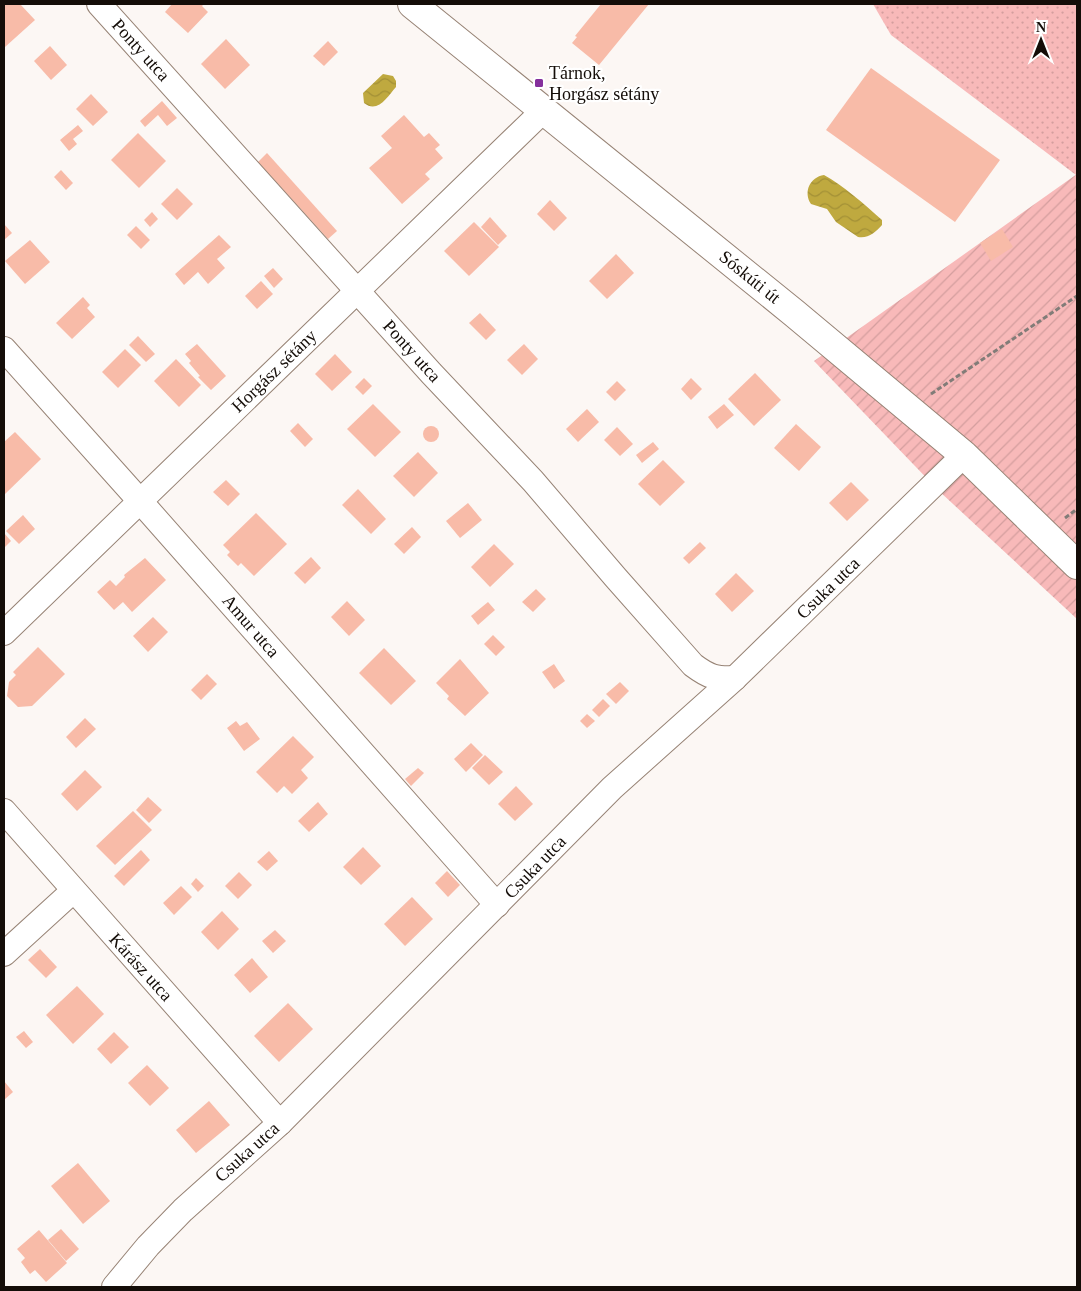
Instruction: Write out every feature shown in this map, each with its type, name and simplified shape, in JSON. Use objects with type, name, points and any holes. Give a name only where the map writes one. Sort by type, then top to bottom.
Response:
[{"type":"main road","name":"Sóskúti út","points":[[412,4],[794,313],[964,455],[1077,565]]},
{"type":"street","name":"Ponty utca","points":[[99,4],[431,373],[534,481],[693,665],[708,676],[736,678]]},
{"type":"street","name":"Horgász sétány","points":[[4,633],[544,110]]},
{"type":"street","name":"Amur utca","points":[[4,349],[497,905]]},
{"type":"street","name":"Csuka utca","points":[[114,1287],[148,1246],[183,1210],[280,1123],[612,788],[736,678],[964,455]]},
{"type":"street","name":"Kárász utca","points":[[4,811],[280,1123]]},
{"type":"street","points":[[4,954],[73,891]]},
{"type":"path","points":[[918,417],[930,395],[1077,296]]},
{"type":"shaded area","points":[[873,4],[1077,4],[1077,174],[891,35]]},
{"type":"shaded area","points":[[1077,174],[1077,619],[939,491],[814,361]]},
{"type":"water","points":[[383,74],[393,76],[396,81],[396,87],[378,105],[369,106],[364,103],[363,93]]},
{"type":"water","points":[[824,175],[846,190],[882,220],[880,228],[868,236],[858,237],[836,222],[827,209],[811,204],[808,195],[809,186],[819,176]]},
{"type":"building","points":[[4,4],[20,4],[35,20],[5,47],[4,45]]},
{"type":"building","points":[[172,4],[204,4],[202,6],[208,12],[188,33],[165,12]]},
{"type":"building","points":[[601,4],[649,4],[599,65],[572,43],[577,37],[575,36]]},
{"type":"building","points":[[226,39],[250,65],[225,89],[201,64]]},
{"type":"building","points":[[328,41],[338,52],[324,66],[313,56]]},
{"type":"building","points":[[50,46],[67,65],[51,80],[34,61]]},
{"type":"building","points":[[871,68],[1000,160],[955,222],[826,130]]},
{"type":"building","points":[[91,94],[108,112],[93,126],[76,109]]},
{"type":"building","points":[[162,101],[177,118],[167,126],[158,115],[145,127],[140,121]]},
{"type":"building","points":[[404,115],[424,137],[429,133],[440,145],[435,149],[443,158],[425,174],[430,179],[402,204],[369,168],[392,148],[381,136]]},
{"type":"building","points":[[78,125],[83,131],[73,139],[77,144],[69,151],[60,140]]},
{"type":"building","points":[[138,133],[166,161],[139,188],[111,160]]},
{"type":"building","points":[[267,153],[337,231],[328,239],[258,162]]},
{"type":"building","points":[[61,170],[73,183],[66,190],[54,177]]},
{"type":"building","points":[[177,188],[193,204],[177,220],[161,204]]},
{"type":"building","points":[[550,200],[567,218],[554,231],[537,214]]},
{"type":"building","points":[[152,212],[158,219],[150,227],[144,220]]},
{"type":"building","points":[[490,217],[507,236],[498,245],[481,227]]},
{"type":"building","points":[[474,222],[499,247],[469,276],[444,251]]},
{"type":"building","points":[[4,224],[12,233],[4,240]]},
{"type":"building","points":[[136,226],[150,240],[141,249],[127,235]]},
{"type":"building","points":[[1002,229],[1013,247],[991,261],[980,243]]},
{"type":"building","points":[[219,235],[231,247],[217,259],[225,268],[208,284],[198,272],[184,285],[175,274]]},
{"type":"building","points":[[30,240],[50,262],[25,284],[5,261]]},
{"type":"building","points":[[616,254],[634,273],[607,299],[589,281]]},
{"type":"building","points":[[273,268],[283,279],[274,288],[264,276]]},
{"type":"building","points":[[261,281],[273,294],[257,309],[245,296]]},
{"type":"building","points":[[83,297],[90,305],[87,308],[95,317],[72,339],[56,323]]},
{"type":"building","points":[[480,313],[496,330],[486,340],[469,323]]},
{"type":"building","points":[[138,336],[155,354],[146,362],[129,345]]},
{"type":"building","points":[[197,344],[226,376],[211,390],[198,377],[200,376],[189,363],[191,361],[185,354]]},
{"type":"building","points":[[524,344],[538,359],[522,375],[507,360]]},
{"type":"building","points":[[125,349],[141,365],[118,388],[102,372]]},
{"type":"building","points":[[335,354],[352,372],[332,391],[315,374]]},
{"type":"building","points":[[176,359],[201,385],[179,407],[154,381]]},
{"type":"building","points":[[755,373],[781,400],[754,426],[728,399]]},
{"type":"building","points":[[364,378],[372,386],[363,395],[355,387]]},
{"type":"building","points":[[691,378],[702,389],[691,400],[681,389]]},
{"type":"building","points":[[617,381],[626,390],[615,401],[606,392]]},
{"type":"building","points":[[373,404],[401,432],[375,457],[347,429]]},
{"type":"building","points":[[724,404],[734,415],[717,429],[708,417]]},
{"type":"building","points":[[587,409],[599,422],[578,442],[566,429]]},
{"type":"building","points":[[298,423],[313,439],[305,447],[290,431]]},
{"type":"building","points":[[796,424],[821,447],[799,471],[774,448]]},
{"type":"building","points":[[428,426],[434,426],[439,431],[437,440],[428,442],[423,437],[423,431]]},
{"type":"building","points":[[617,427],[633,444],[620,456],[604,440]]},
{"type":"building","points":[[15,432],[41,459],[4,495],[4,442]]},
{"type":"building","points":[[653,442],[659,449],[642,463],[636,455]]},
{"type":"building","points":[[418,452],[438,473],[414,497],[393,476]]},
{"type":"building","points":[[663,460],[685,482],[660,506],[638,484]]},
{"type":"building","points":[[226,480],[240,494],[228,506],[213,492]]},
{"type":"building","points":[[851,482],[869,500],[847,521],[829,503]]},
{"type":"building","points":[[358,489],[386,519],[371,534],[342,505]]},
{"type":"building","points":[[468,503],[482,520],[460,538],[446,521]]},
{"type":"building","points":[[256,513],[287,544],[254,576],[241,563],[238,566],[227,555],[230,552],[223,545]]},
{"type":"building","points":[[23,515],[35,529],[19,544],[6,531]]},
{"type":"building","points":[[412,527],[421,537],[404,554],[394,544]]},
{"type":"building","points":[[4,533],[11,541],[4,548]]},
{"type":"building","points":[[700,542],[706,548],[689,564],[683,558]]},
{"type":"building","points":[[494,544],[514,564],[490,587],[471,567]]},
{"type":"building","points":[[311,557],[321,568],[305,584],[294,573]]},
{"type":"building","points":[[145,558],[166,580],[132,612],[123,602],[114,610],[97,592],[110,580],[116,586],[125,577],[124,575]]},
{"type":"building","points":[[736,573],[754,591],[732,612],[715,594]]},
{"type":"building","points":[[536,589],[546,599],[533,612],[522,602]]},
{"type":"building","points":[[347,601],[365,620],[349,636],[331,617]]},
{"type":"building","points":[[488,602],[495,610],[478,625],[471,616]]},
{"type":"building","points":[[153,617],[168,632],[148,652],[133,636]]},
{"type":"building","points":[[493,635],[505,647],[496,656],[484,644]]},
{"type":"building","points":[[38,647],[65,674],[32,706],[18,707],[7,696],[9,682],[16,675],[13,672]]},
{"type":"building","points":[[384,648],[416,681],[391,705],[359,673]]},
{"type":"building","points":[[460,659],[489,693],[465,716],[447,699],[449,696],[436,683]]},
{"type":"building","points":[[554,664],[565,681],[554,689],[542,672]]},
{"type":"building","points":[[207,674],[217,684],[201,700],[191,690]]},
{"type":"building","points":[[620,682],[629,691],[616,704],[606,694]]},
{"type":"building","points":[[603,699],[610,706],[599,717],[592,710]]},
{"type":"building","points":[[587,714],[595,721],[587,728],[580,721]]},
{"type":"building","points":[[85,718],[96,729],[76,748],[66,737]]},
{"type":"building","points":[[236,721],[240,726],[247,722],[260,739],[244,751],[227,728]]},
{"type":"building","points":[[293,736],[314,757],[301,770],[308,778],[292,794],[284,786],[277,793],[256,772]]},
{"type":"building","points":[[471,743],[483,755],[466,772],[454,759]]},
{"type":"building","points":[[485,755],[503,772],[489,785],[472,768]]},
{"type":"building","points":[[418,768],[424,773],[411,786],[405,779]]},
{"type":"building","points":[[85,770],[102,787],[77,811],[61,794]]},
{"type":"building","points":[[516,786],[533,804],[515,821],[498,804]]},
{"type":"building","points":[[148,797],[162,810],[149,823],[136,810]]},
{"type":"building","points":[[318,802],[328,814],[309,832],[298,821]]},
{"type":"building","points":[[133,811],[152,830],[115,865],[96,846]]},
{"type":"building","points":[[363,847],[381,866],[361,885],[343,867]]},
{"type":"building","points":[[141,850],[150,860],[124,886],[114,876]]},
{"type":"building","points":[[269,851],[278,861],[267,871],[257,862]]},
{"type":"building","points":[[447,871],[460,885],[448,897],[435,883]]},
{"type":"building","points":[[239,872],[252,885],[238,899],[225,886]]},
{"type":"building","points":[[196,878],[204,886],[198,892],[191,884]]},
{"type":"building","points":[[181,886],[192,897],[174,915],[163,903]]},
{"type":"building","points":[[412,897],[433,919],[405,946],[384,924]]},
{"type":"building","points":[[222,911],[239,929],[218,950],[201,932]]},
{"type":"building","points":[[275,930],[286,941],[273,953],[262,941]]},
{"type":"building","points":[[40,949],[57,967],[46,978],[28,960]]},
{"type":"building","points":[[252,958],[268,977],[250,993],[234,975]]},
{"type":"building","points":[[77,986],[104,1014],[73,1044],[46,1015]]},
{"type":"building","points":[[288,1003],[313,1029],[279,1062],[254,1036]]},
{"type":"building","points":[[24,1031],[33,1042],[26,1048],[16,1037]]},
{"type":"building","points":[[114,1032],[129,1047],[111,1064],[97,1049]]},
{"type":"building","points":[[147,1065],[169,1088],[150,1106],[128,1083]]},
{"type":"building","points":[[4,1081],[13,1092],[4,1100]]},
{"type":"building","points":[[209,1101],[230,1125],[196,1153],[176,1130]]},
{"type":"building","points":[[78,1163],[110,1201],[83,1224],[51,1186]]},
{"type":"building","points":[[61,1229],[79,1249],[66,1261],[48,1240]]},
{"type":"building","points":[[39,1230],[67,1263],[46,1282],[35,1270],[30,1274],[21,1262],[25,1258],[17,1249]]},
{"type":"place","name":"Tárnok, Horgász sétány","points":[[539,83]]}]
